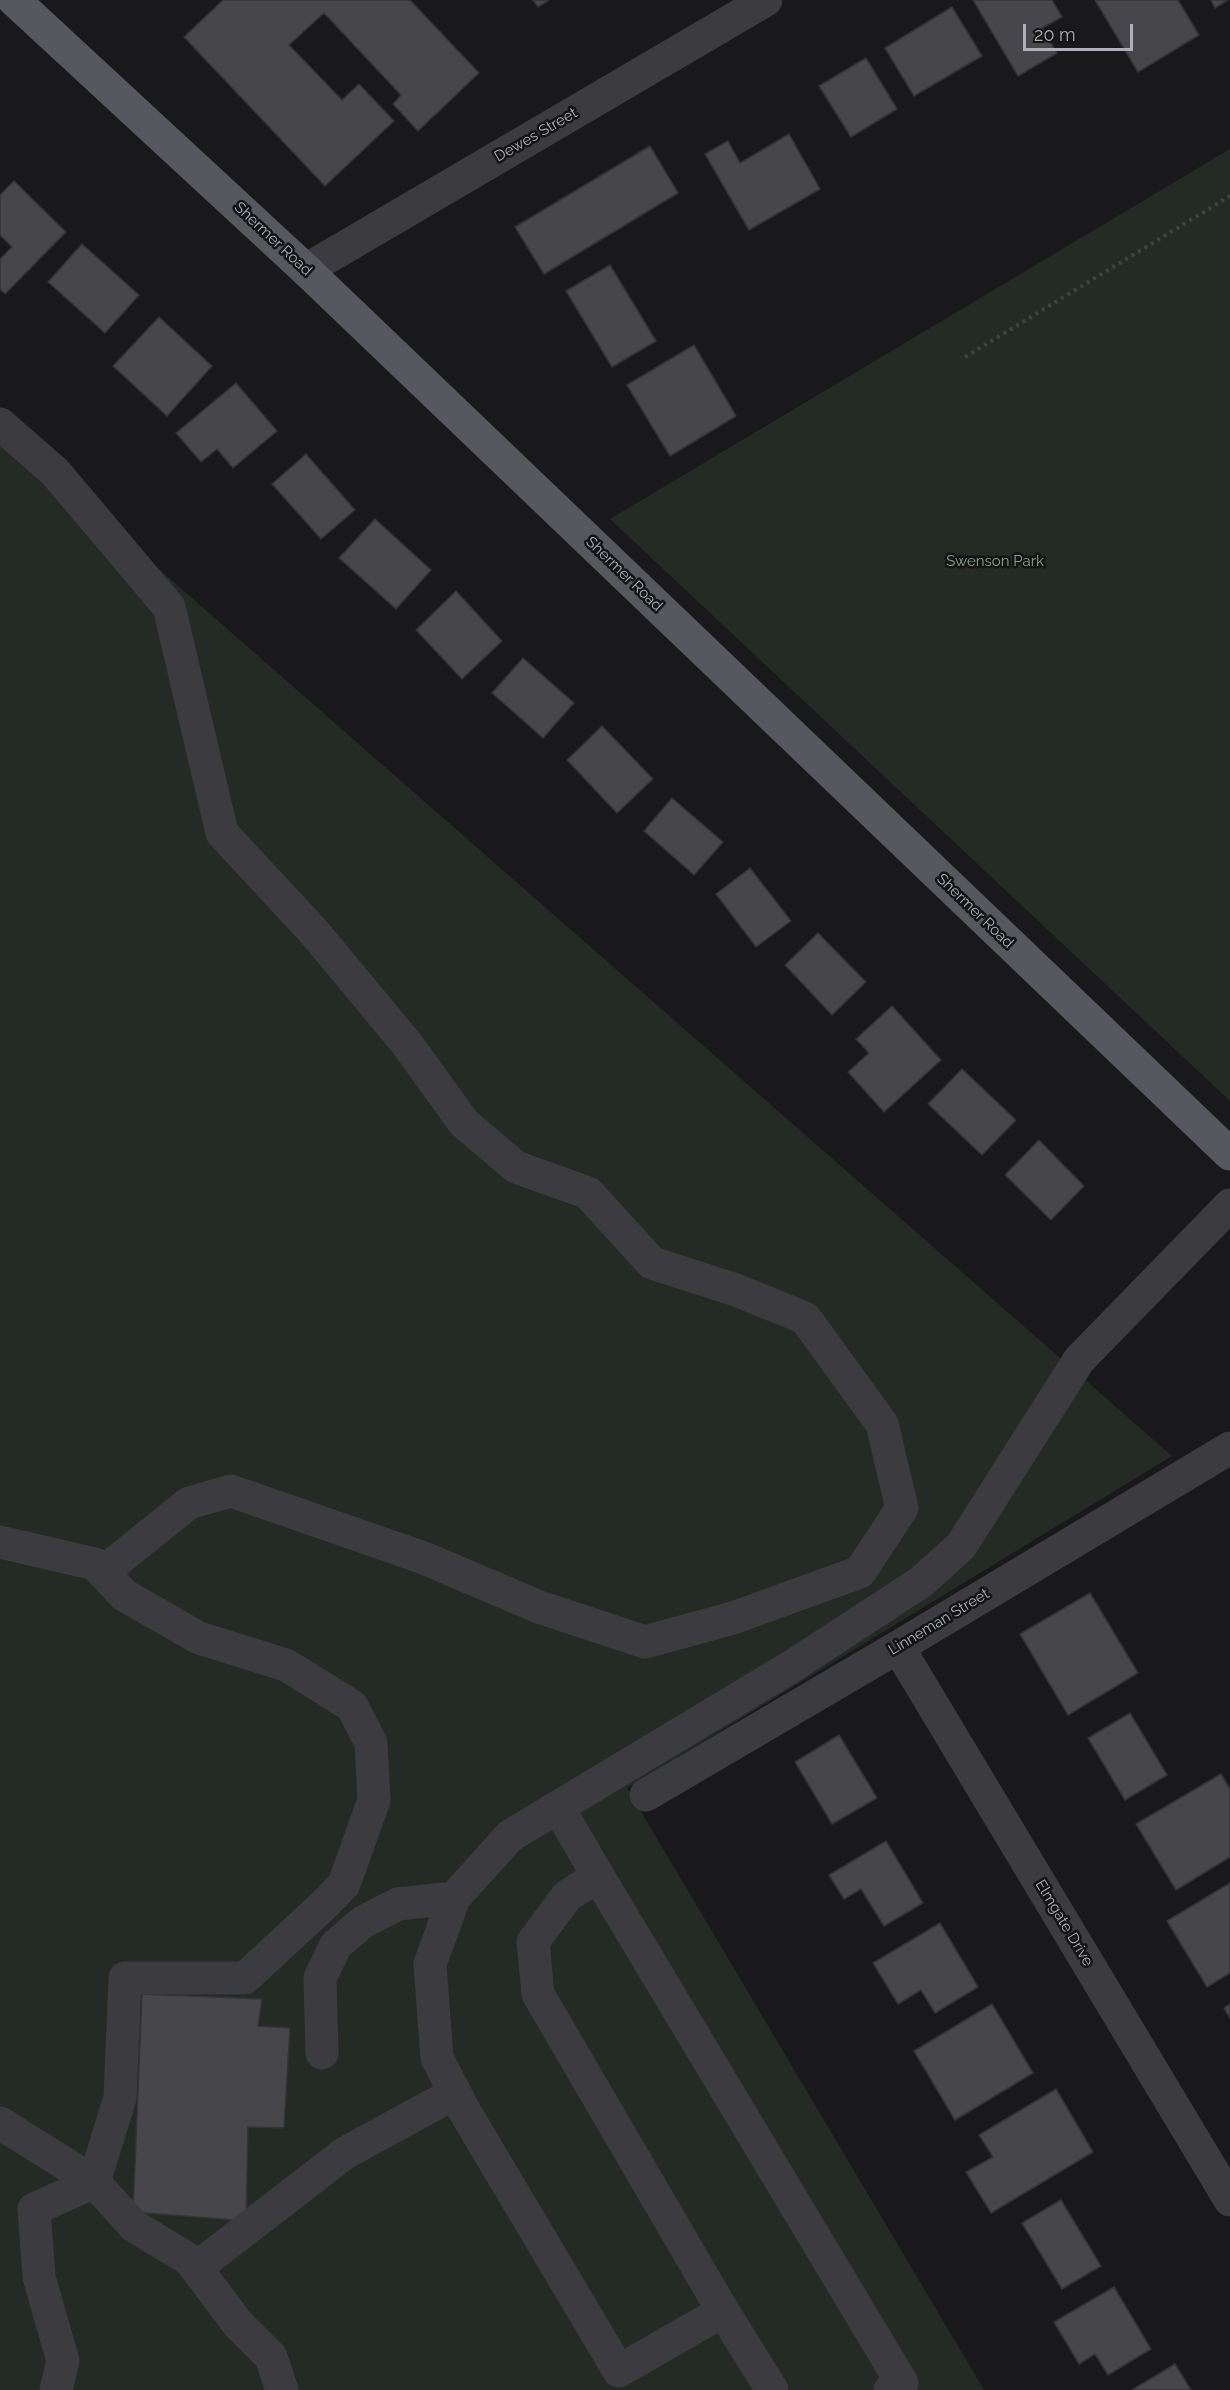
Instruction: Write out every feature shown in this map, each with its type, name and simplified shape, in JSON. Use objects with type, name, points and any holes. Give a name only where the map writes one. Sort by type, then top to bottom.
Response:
[{"type":"main road","name":"Shermer Road","points":[[14,0],[306,270],[1230,1154]]},
{"type":"street","name":"Dewes Street","points":[[306,270],[766,0]]},
{"type":"street","points":[[0,424],[55,472],[169,607],[222,832],[335,958],[407,1044],[464,1123],[516,1167],[588,1193],[652,1263],[736,1290],[805,1318],[882,1424],[902,1508],[860,1572],[733,1618],[645,1642],[539,1607],[424,1558],[231,1491],[189,1503],[103,1572]]},
{"type":"street","points":[[723,2311],[619,2371],[455,2093],[437,2058],[430,1964],[454,1898],[510,1836],[794,1665],[921,1582],[961,1546],[1079,1360],[1230,1205]]},
{"type":"street","name":"Linneman Street","points":[[646,1795],[1230,1448]]},
{"type":"street","points":[[0,1542],[95,1564],[124,1594],[199,1638],[286,1665],[352,1706],[371,1743],[374,1800],[344,1884],[245,1978],[125,1978],[120,2098],[94,2182],[34,2209],[39,2277],[63,2361],[56,2390]]},
{"type":"street","name":"Elmgate Drive","points":[[898,1647],[1230,2200]]},
{"type":"street","points":[[558,1808],[902,2384],[890,2390]]},
{"type":"street","points":[[598,1876],[567,1896],[533,1942],[538,1994],[723,2311],[772,2390]]},
{"type":"street","points":[[322,2053],[320,1978],[336,1945],[363,1922],[398,1904],[454,1898]]},
{"type":"street","points":[[196,2268],[345,2154],[455,2093]]},
{"type":"street","points":[[0,2123],[94,2182],[134,2226],[190,2260],[238,2324],[271,2357],[282,2390]]},
{"type":"path","points":[[965,357],[1230,196]]},
{"type":"green space","name":"Swenson Park","points":[[1230,149],[1230,1101],[610,519]]},
{"type":"green space","points":[[0,430],[1172,1456],[627,1788],[984,2390],[0,2390]]},
{"type":"building","points":[[223,0],[410,0],[479,73],[418,131],[393,104],[401,95],[324,13],[289,45],[342,100],[359,84],[394,121],[325,186],[184,37]]},
{"type":"building","points":[[533,0],[549,0],[538,7]]},
{"type":"building","points":[[973,0],[1052,0],[1062,17],[1042,28],[1057,53],[1018,76]]},
{"type":"building","points":[[1095,0],[1178,0],[1199,35],[1138,72]]},
{"type":"building","points":[[1211,0],[1228,0],[1215,8]]},
{"type":"building","points":[[952,7],[982,56],[914,96],[885,48]]},
{"type":"building","points":[[866,58],[897,109],[851,137],[819,86]]},
{"type":"building","points":[[789,134],[820,189],[749,230],[705,154],[728,141],[740,163]]},
{"type":"building","points":[[650,146],[678,193],[544,274],[515,227]]},
{"type":"building","points":[[14,181],[66,232],[5,294],[0,289],[0,259],[12,247],[0,235],[0,195]]},
{"type":"building","points":[[82,244],[139,295],[105,333],[48,282]]},
{"type":"building","points":[[610,265],[656,341],[612,367],[566,291]]},
{"type":"building","points":[[159,317],[212,366],[167,416],[113,366]]},
{"type":"building","points":[[694,345],[736,416],[670,456],[627,385]]},
{"type":"building","points":[[236,383],[277,431],[233,468],[217,449],[201,462],[176,433]]},
{"type":"building","points":[[306,454],[355,510],[321,539],[272,484]]},
{"type":"building","points":[[375,519],[431,570],[396,609],[339,558]]},
{"type":"building","points":[[456,591],[502,641],[462,679],[416,630]]},
{"type":"building","points":[[523,658],[574,703],[543,738],[492,693]]},
{"type":"building","points":[[602,726],[653,779],[617,813],[567,760]]},
{"type":"building","points":[[672,798],[723,842],[694,875],[644,831]]},
{"type":"building","points":[[750,868],[791,921],[756,947],[716,894]]},
{"type":"building","points":[[818,933],[866,982],[832,1015],[785,965]]},
{"type":"building","points":[[892,1006],[941,1060],[884,1112],[848,1072],[869,1053],[856,1039]]},
{"type":"building","points":[[962,1069],[1016,1120],[982,1155],[928,1104]]},
{"type":"building","points":[[1039,1140],[1084,1186],[1051,1220],[1005,1175]]},
{"type":"building","points":[[1090,1593],[1138,1673],[1068,1715],[1020,1634]]},
{"type":"building","points":[[1130,1713],[1167,1775],[1125,1800],[1088,1738]]},
{"type":"building","points":[[839,1735],[877,1798],[832,1824],[795,1762]]},
{"type":"building","points":[[1221,1774],[1230,1789],[1230,1857],[1176,1890],[1136,1824]]},
{"type":"building","points":[[886,1841],[923,1903],[884,1926],[861,1889],[844,1899],[829,1875]]},
{"type":"building","points":[[1230,1883],[1230,1973],[1207,1987],[1167,1921]]},
{"type":"building","points":[[940,1923],[978,1987],[935,2013],[921,1990],[898,2004],[873,1963]]},
{"type":"building","points":[[142,1994],[262,1999],[258,2026],[290,2028],[284,2128],[248,2127],[246,2221],[133,2212]]},
{"type":"building","points":[[992,2004],[1033,2073],[955,2120],[914,2051]]},
{"type":"building","points":[[1230,2004],[1230,2018],[1224,2008]]},
{"type":"building","points":[[1056,2089],[1093,2152],[991,2213],[966,2172],[993,2157],[979,2135]]},
{"type":"building","points":[[1061,2200],[1101,2266],[1062,2289],[1022,2223]]},
{"type":"building","points":[[1114,2287],[1151,2349],[1108,2375],[1095,2354],[1079,2364],[1054,2322]]},
{"type":"building","points":[[1175,2364],[1191,2390],[1132,2390]]}]
